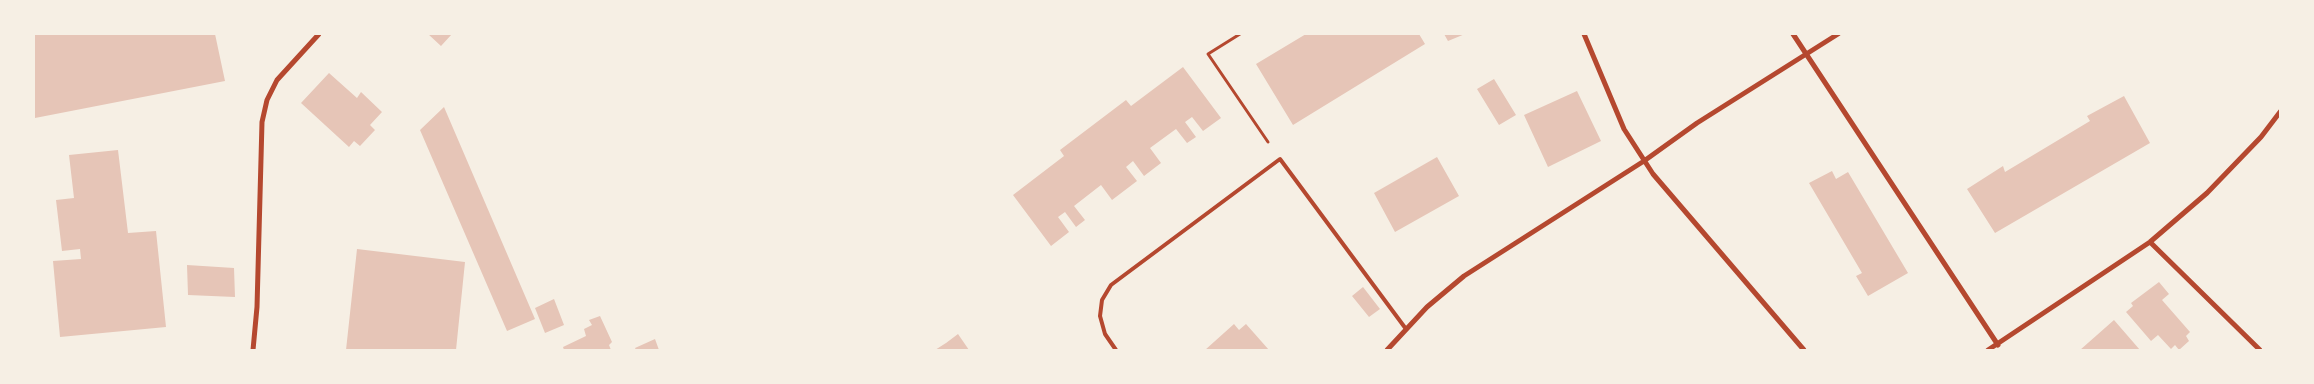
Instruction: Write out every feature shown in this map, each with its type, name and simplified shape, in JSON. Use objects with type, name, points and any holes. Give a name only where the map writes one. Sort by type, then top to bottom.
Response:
[{"type":"street","points":[[253,350],[257,307],[262,122],[267,100],[277,80],[319,34]]},
{"type":"street","points":[[1584,34],[1624,129],[1644,160],[1804,350]]},
{"type":"street","points":[[1794,34],[1805,54],[1998,345]]},
{"type":"street","points":[[1387,350],[1427,307],[1464,276],[1644,160],[1696,123],[1838,34]]},
{"type":"street","points":[[1988,350],[2150,242],[2207,192],[2260,137],[2280,112]]},
{"type":"street","points":[[2150,242],[2260,350]]},
{"type":"lane","points":[[1116,350],[1105,334],[1100,316],[1102,300],[1111,285],[1280,159],[1406,329]]},
{"type":"path","points":[[1240,34],[1208,54],[1280,159]]},
{"type":"building","points":[[34,34],[215,34],[225,81],[35,118]]},
{"type":"building","points":[[428,34],[452,34],[441,46]]},
{"type":"building","points":[[1306,34],[1419,34],[1425,44],[1293,125],[1256,64]]},
{"type":"building","points":[[1444,34],[1465,34],[1448,41]]},
{"type":"building","points":[[1183,67],[1221,118],[1203,131],[1192,117],[1185,122],[1196,137],[1187,143],[1176,129],[1150,148],[1161,163],[1144,176],[1133,161],[1126,167],[1137,181],[1112,200],[1101,185],[1074,206],[1085,220],[1076,227],[1065,212],[1058,217],[1069,232],[1051,246],[1013,195],[1064,156],[1060,150],[1126,100],[1131,106]]},
{"type":"building","points":[[329,73],[357,98],[361,92],[382,112],[370,125],[375,130],[360,146],[354,141],[349,147],[301,103]]},
{"type":"building","points":[[1494,79],[1516,115],[1499,125],[1477,89]]},
{"type":"building","points":[[1577,91],[1601,141],[1548,167],[1524,115]]},
{"type":"building","points":[[2124,96],[2150,143],[1995,233],[1967,189],[2003,166],[2005,172],[2090,121],[2087,116]]},
{"type":"building","points":[[444,107],[535,319],[507,331],[420,130]]},
{"type":"building","points":[[118,150],[128,233],[156,231],[166,327],[60,337],[53,261],[81,259],[80,249],[62,251],[56,200],[74,198],[69,155]]},
{"type":"building","points":[[1437,157],[1459,196],[1395,232],[1374,193]]},
{"type":"building","points":[[1832,171],[1836,179],[1848,172],[1908,273],[1868,296],[1856,276],[1862,273],[1809,183]]},
{"type":"building","points":[[357,249],[465,262],[456,350],[346,350]]},
{"type":"building","points":[[187,265],[234,268],[235,297],[188,295]]},
{"type":"building","points":[[2159,282],[2169,294],[2162,300],[2190,332],[2186,336],[2189,341],[2179,350],[2175,345],[2171,349],[2158,335],[2151,341],[2126,312],[2133,306],[2131,303]]},
{"type":"building","points":[[1363,287],[1380,309],[1369,317],[1352,296]]},
{"type":"building","points":[[554,299],[564,325],[545,333],[535,308]]},
{"type":"building","points":[[600,316],[612,342],[609,345],[611,350],[564,350],[563,347],[586,336],[584,329],[592,325],[589,320]]},
{"type":"building","points":[[2114,320],[2140,350],[2080,350]]},
{"type":"building","points":[[1234,324],[1239,330],[1246,324],[1269,350],[1205,350]]},
{"type":"building","points":[[958,334],[969,350],[935,350],[946,343]]},
{"type":"building","points":[[655,339],[659,350],[636,350],[635,348]]}]
